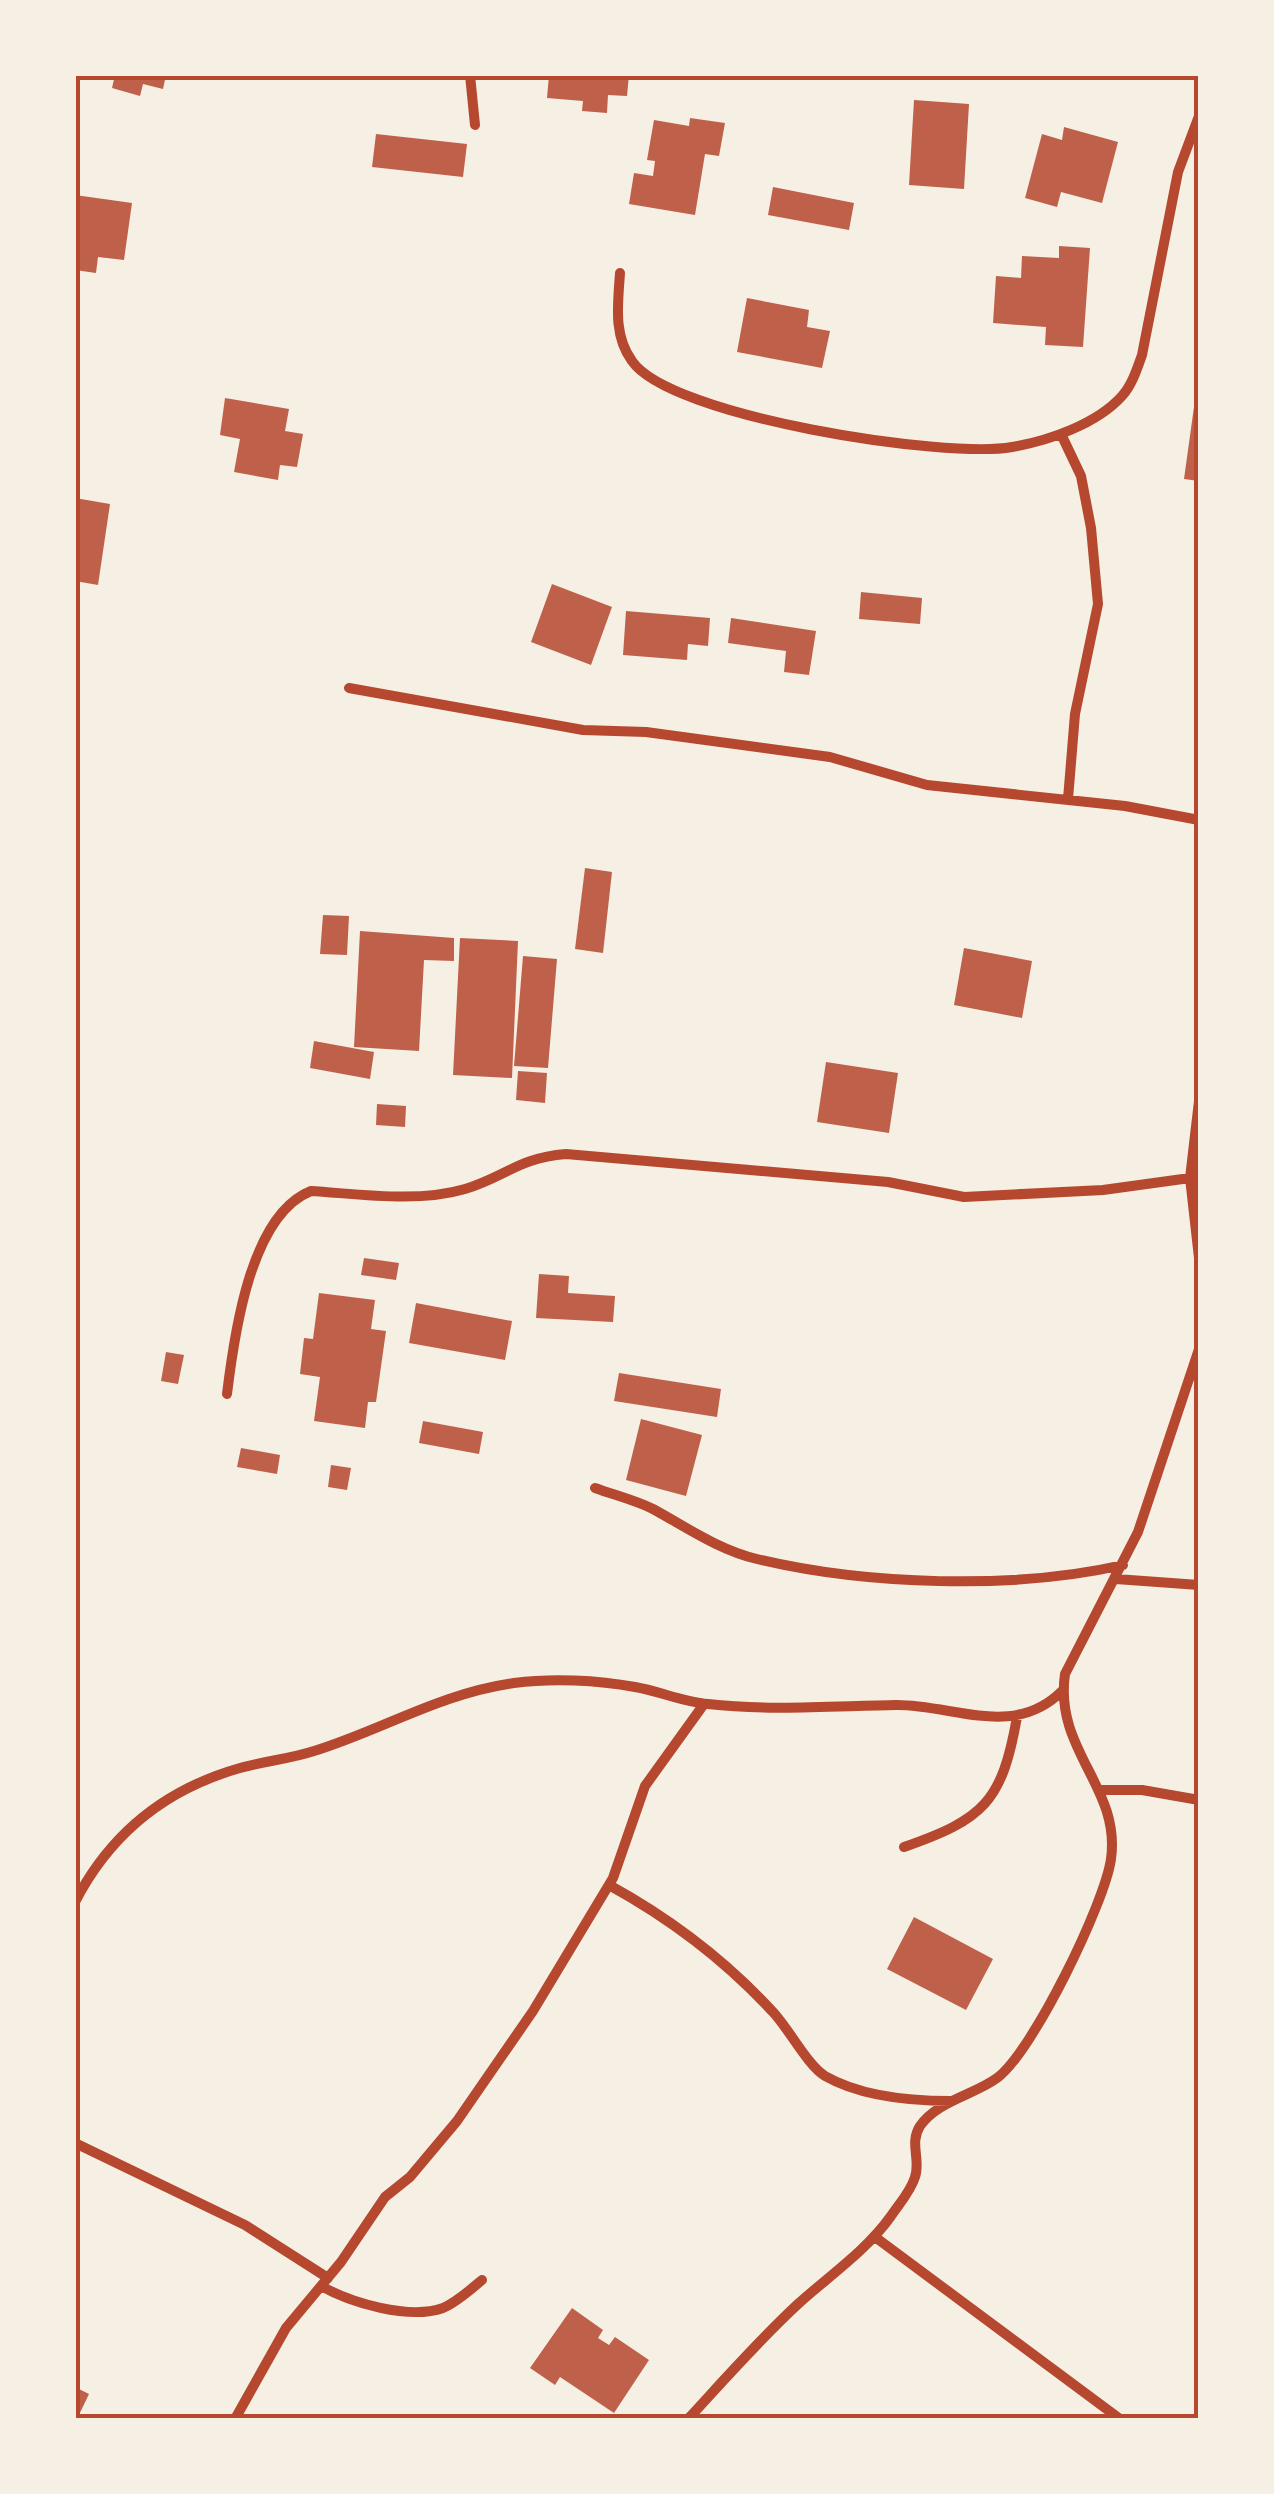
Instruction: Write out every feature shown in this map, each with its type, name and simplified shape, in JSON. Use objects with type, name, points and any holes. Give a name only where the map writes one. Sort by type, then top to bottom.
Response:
[{"type":"street","points":[[470,75],[475,125]]},
{"type":"street","points":[[620,273],[620,339],[634,364],[652,380],[711,406],[925,446],[1010,448],[1061,434],[1121,398],[1131,383],[1142,355],[1178,172],[1199,116]]},
{"type":"street","points":[[1061,434],[1084,494],[1098,604],[1074,714],[1068,799]]},
{"type":"street","points":[[349,688],[583,730],[646,732],[830,758],[927,785],[1068,799],[1199,820]]},
{"type":"street","points":[[1199,1102],[1190,1178],[1199,1258]]},
{"type":"street","points":[[228,1394],[243,1296],[279,1214],[296,1197],[311,1190],[428,1195],[465,1189],[534,1156],[566,1154],[888,1182],[964,1197],[1103,1190],[1190,1178]]},
{"type":"street","points":[[75,1902],[106,1851],[128,1828],[184,1790],[242,1768],[361,1735],[432,1702],[519,1682],[590,1682],[634,1687],[704,1704],[768,1708],[809,1704],[901,1705],[973,1717],[1018,1717],[1052,1702],[1062,1691],[1074,1650],[1123,1565],[1199,1349]]},
{"type":"street","points":[[595,1488],[649,1507],[736,1552],[852,1574],[1020,1581],[1123,1565]]},
{"type":"street","points":[[1116,1579],[1199,1585]]},
{"type":"street","points":[[688,2419],[780,2321],[875,2238],[916,2176],[914,2145],[920,2126],[952,2101],[996,2079],[1020,2057],[1084,1932],[1112,1858],[1111,1823],[1101,1790],[1074,1744],[1062,1691]]},
{"type":"street","points":[[235,2419],[267,2356],[386,2197],[410,2177],[475,2097],[578,1941],[609,1886],[645,1786],[704,1704]]},
{"type":"street","points":[[904,1846],[953,1830],[986,1806],[1009,1764],[1018,1717]]},
{"type":"street","points":[[1101,1790],[1142,1790],[1199,1800]]},
{"type":"street","points":[[609,1886],[658,1912],[743,1980],[799,2041],[820,2074],[846,2086],[922,2101],[952,2101]]},
{"type":"street","points":[[75,2142],[244,2225],[324,2282],[364,2302],[429,2311],[445,2307],[482,2280]]},
{"type":"street","points":[[875,2238],[1120,2419]]},
{"type":"building","points":[[115,75],[166,75],[163,89],[143,84],[140,96],[112,88]]},
{"type":"building","points":[[549,75],[629,75],[627,96],[608,95],[607,113],[582,111],[583,101],[547,98]]},
{"type":"building","points":[[914,100],[969,104],[964,189],[909,185]]},
{"type":"building","points":[[690,118],[725,123],[719,156],[705,154],[695,215],[629,204],[634,173],[653,176],[655,161],[647,160],[654,120],[689,126]]},
{"type":"building","points":[[1064,127],[1118,142],[1102,203],[1061,192],[1057,207],[1025,198],[1042,134],[1062,140]]},
{"type":"building","points":[[376,134],[467,144],[463,177],[372,167]]},
{"type":"building","points":[[773,187],[854,203],[849,230],[768,215]]},
{"type":"building","points":[[75,195],[132,203],[124,260],[98,257],[96,273],[75,270]]},
{"type":"building","points":[[1059,246],[1090,248],[1083,347],[1045,345],[1046,327],[993,323],[996,276],[1021,278],[1022,256],[1059,258]]},
{"type":"building","points":[[747,298],[809,310],[807,327],[830,331],[822,368],[737,352]]},
{"type":"building","points":[[1199,385],[1199,481],[1184,479]]},
{"type":"building","points":[[225,398],[289,409],[285,431],[303,434],[297,467],[280,465],[278,480],[234,472],[240,439],[220,435]]},
{"type":"building","points":[[75,498],[110,504],[98,585],[75,581]]},
{"type":"building","points":[[552,584],[612,607],[591,665],[531,642]]},
{"type":"building","points":[[861,592],[922,598],[920,624],[859,619]]},
{"type":"building","points":[[626,611],[710,618],[708,646],[688,644],[687,660],[623,655]]},
{"type":"building","points":[[731,618],[816,631],[809,675],[784,672],[786,651],[728,643]]},
{"type":"building","points":[[585,868],[612,872],[603,953],[575,949]]},
{"type":"building","points":[[323,915],[349,916],[347,955],[320,954]]},
{"type":"building","points":[[360,931],[454,938],[454,961],[424,960],[419,1051],[354,1047]]},
{"type":"building","points":[[460,938],[518,941],[512,1078],[453,1075]]},
{"type":"building","points":[[964,948],[1032,961],[1022,1018],[954,1005]]},
{"type":"building","points":[[523,956],[557,959],[548,1068],[514,1066]]},
{"type":"building","points":[[314,1041],[374,1052],[370,1079],[310,1068]]},
{"type":"building","points":[[826,1062],[898,1073],[889,1133],[817,1122]]},
{"type":"building","points":[[518,1071],[547,1073],[545,1103],[516,1100]]},
{"type":"building","points":[[377,1104],[406,1106],[405,1127],[376,1125]]},
{"type":"building","points":[[364,1258],[399,1263],[396,1280],[361,1275]]},
{"type":"building","points":[[539,1274],[569,1276],[568,1293],[615,1296],[613,1322],[536,1318]]},
{"type":"building","points":[[319,1293],[375,1300],[371,1329],[386,1331],[376,1402],[368,1402],[365,1428],[314,1421],[320,1377],[300,1374],[304,1338],[313,1339]]},
{"type":"building","points":[[416,1303],[512,1321],[505,1360],[409,1343]]},
{"type":"building","points":[[166,1352],[184,1355],[178,1384],[161,1381]]},
{"type":"building","points":[[619,1373],[721,1389],[717,1417],[614,1401]]},
{"type":"building","points":[[641,1419],[702,1435],[686,1496],[626,1480]]},
{"type":"building","points":[[423,1421],[483,1432],[479,1454],[419,1443]]},
{"type":"building","points":[[241,1448],[280,1455],[277,1474],[237,1467]]},
{"type":"building","points":[[331,1465],[351,1468],[347,1490],[328,1487]]},
{"type":"building","points":[[914,1917],[993,1959],[966,2010],[887,1969]]},
{"type":"building","points":[[572,2308],[603,2330],[598,2338],[609,2345],[615,2337],[649,2360],[614,2413],[560,2377],[555,2385],[530,2368]]},
{"type":"building","points":[[75,2387],[89,2394],[77,2419],[75,2419]]}]
